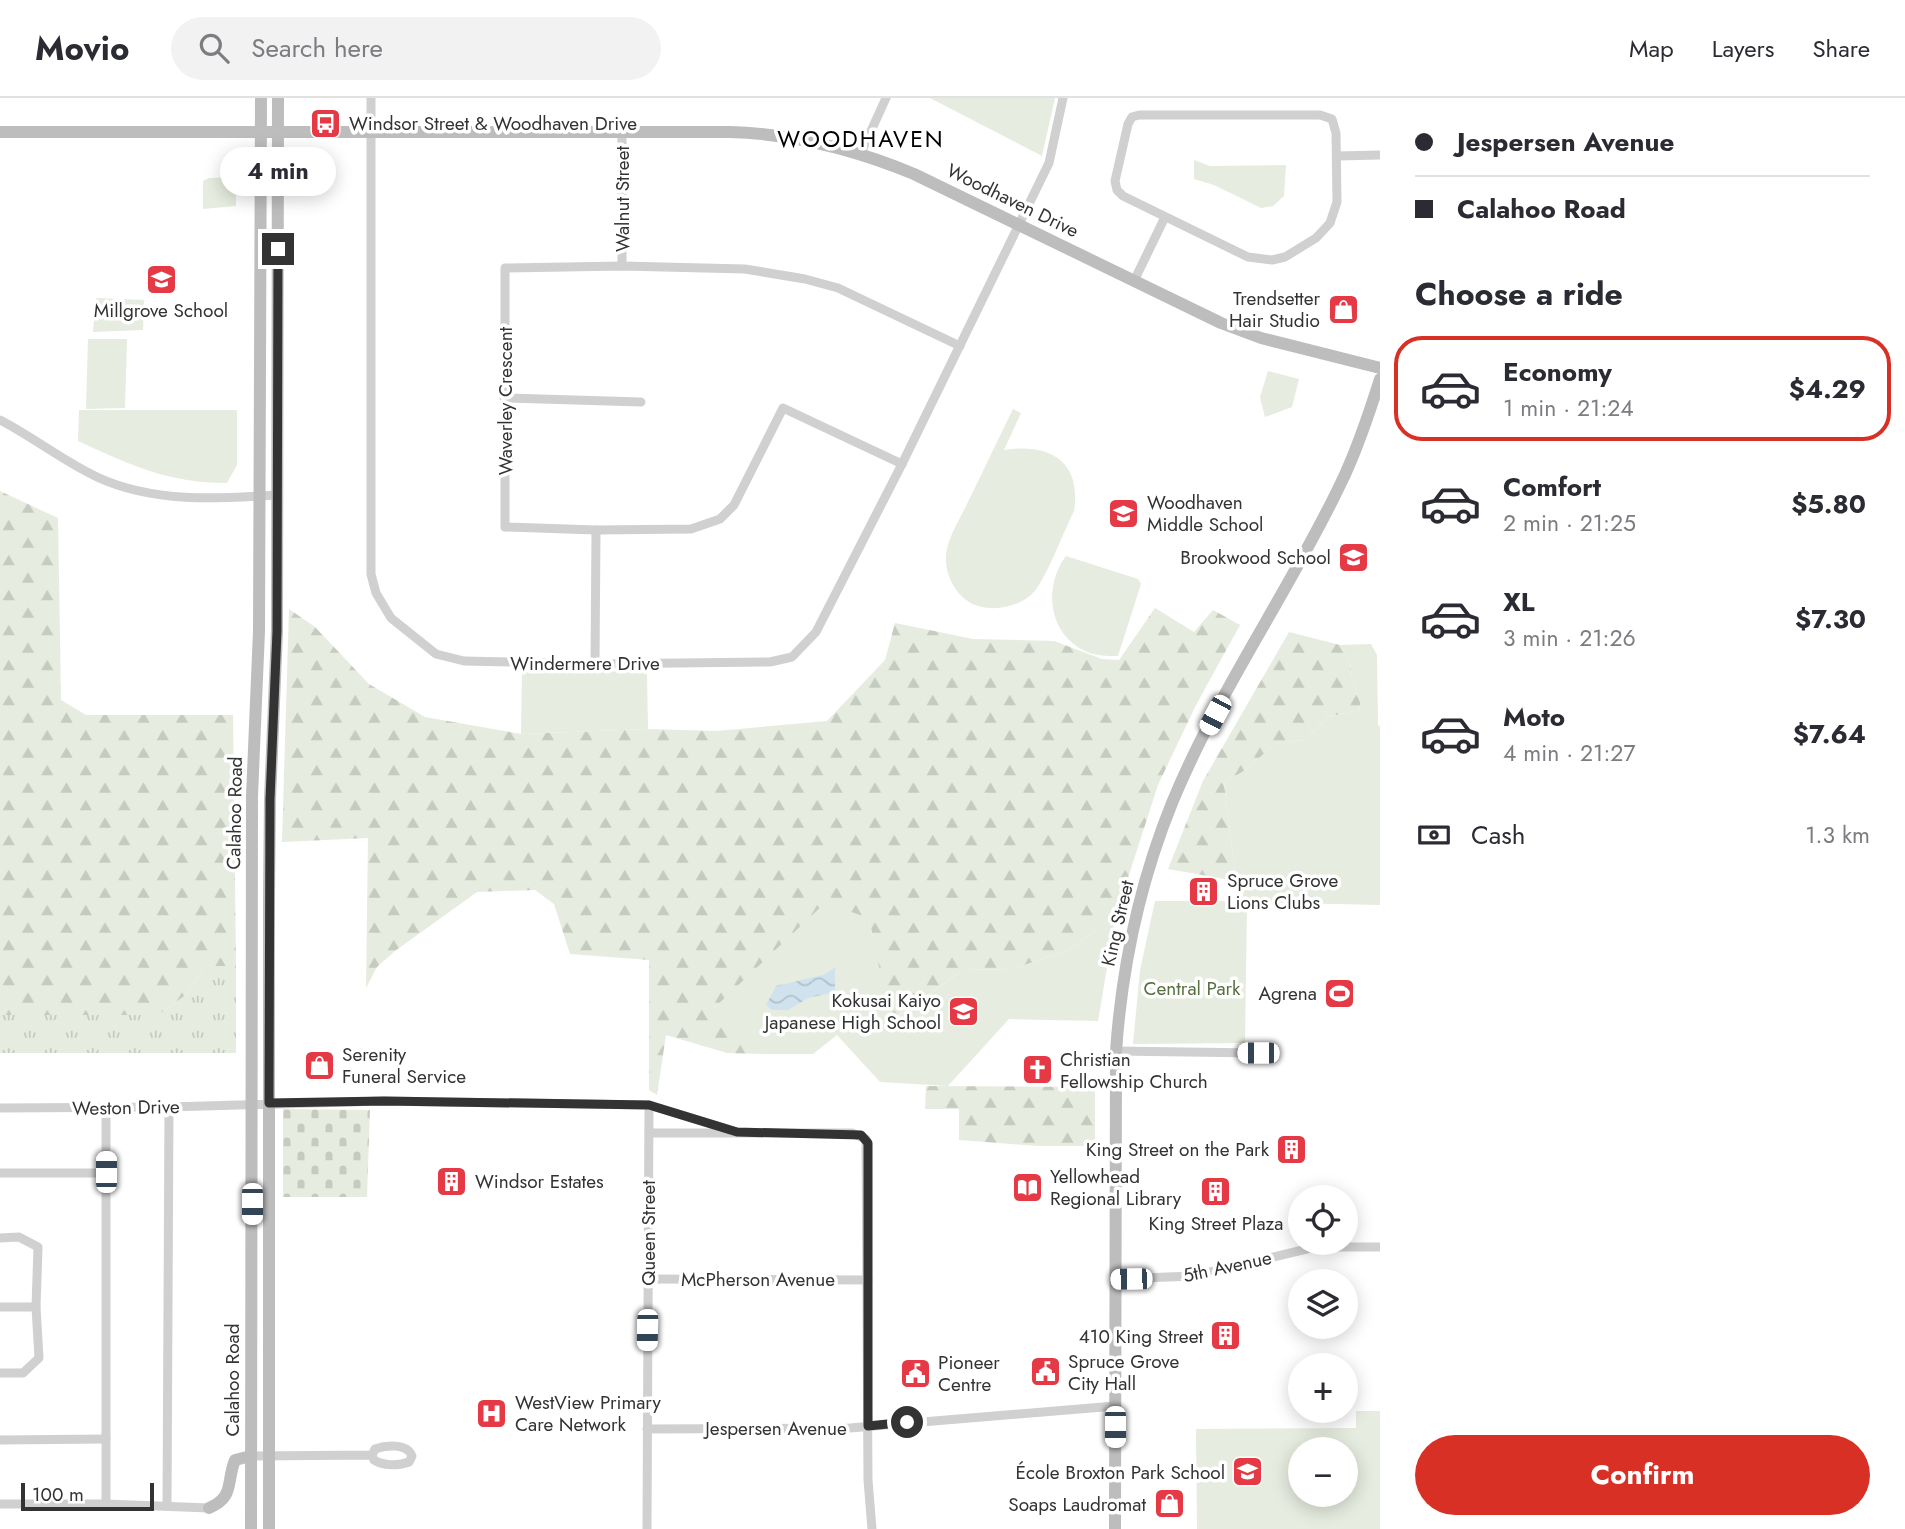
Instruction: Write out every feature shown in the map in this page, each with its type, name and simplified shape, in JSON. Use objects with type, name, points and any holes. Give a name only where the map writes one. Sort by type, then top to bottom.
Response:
[{"type":"main road","name":"Calahoo Road","points":[[251,1529],[252,796],[260,631],[261,98]]},
{"type":"main road","name":"Calahoo Road","points":[[272,1528],[269,1455],[270,827],[277,631],[278,98]]},
{"type":"main road","name":"Woodhaven Drive","points":[[0,132],[753,133],[819,142],[861,153],[914,174],[1241,331],[1380,368]]},
{"type":"main road","name":"King Street","points":[[1115,1529],[1116,1051],[1131,937],[1148,873],[1173,802],[1206,732],[1341,482],[1380,379]]},
{"type":"main road","points":[[209,1508],[225,1497],[235,1460],[251,1456]]},
{"type":"street","name":"Windermere Drive","points":[[371,98],[371,574],[376,593],[391,618],[436,654],[464,661],[595,664],[769,662],[792,657],[816,632],[902,464],[1049,163],[1063,98]]},
{"type":"street","points":[[861,153],[886,98]]},
{"type":"street","points":[[1325,116],[1332,119],[1335,125],[1336,202],[1330,223],[1316,238],[1285,257],[1272,260],[1248,257],[1165,217],[1123,196],[1115,185],[1128,124],[1132,117],[1325,116]]},
{"type":"street","name":"Walnut Street","points":[[622,132],[622,266]]},
{"type":"street","points":[[1336,156],[1380,155]]},
{"type":"street","points":[[1134,281],[1165,217]]},
{"type":"street","name":"Waverley Crescent","points":[[902,464],[783,408],[734,505],[720,519],[691,529],[505,527],[505,268],[622,266],[746,269],[805,279],[838,288],[960,346]]},
{"type":"street","points":[[504,398],[641,402]]},
{"type":"street","points":[[0,420],[73,464],[126,488],[170,496],[277,495]]},
{"type":"street","points":[[595,664],[596,530]]},
{"type":"street","points":[[1116,1051],[1258,1053]]},
{"type":"street","name":"Weston Drive","points":[[0,1108],[169,1107],[377,1101],[649,1105],[737,1132]]},
{"type":"street","name":"Queen Street","points":[[647,1529],[649,1105]]},
{"type":"street","points":[[167,1506],[169,1107]]},
{"type":"street","points":[[106,1108],[106,1504]]},
{"type":"street","points":[[649,1133],[852,1133],[861,1135],[868,1143],[868,1426],[872,1529]]},
{"type":"street","points":[[0,1173],[106,1172]]},
{"type":"street","points":[[0,1238],[19,1237],[38,1247],[38,1358],[23,1373],[0,1373]]},
{"type":"street","name":"5th Avenue","points":[[1115,1279],[1194,1276],[1315,1247],[1380,1247]]},
{"type":"street","name":"McPherson Avenue","points":[[648,1279],[868,1280]]},
{"type":"street","points":[[0,1307],[36,1307]]},
{"type":"street","name":"Jespersen Avenue","points":[[647,1429],[868,1426],[1115,1406]]},
{"type":"street","points":[[0,1440],[106,1439]]},
{"type":"street","points":[[251,1456],[372,1455]]},
{"type":"street","points":[[0,1504],[209,1508]]},
{"type":"green space","points":[[930,98],[1055,98],[1042,156]]},
{"type":"green space","points":[[1194,160],[1210,166],[1286,165],[1284,196],[1273,206],[1261,208],[1214,185],[1194,179]]},
{"type":"green space","points":[[236,177],[236,206],[203,209],[203,181],[209,178]]},
{"type":"green space","points":[[96,298],[144,300],[143,330],[93,332]]},
{"type":"green space","points":[[88,339],[127,339],[125,408],[86,409]]},
{"type":"green space","points":[[1268,371],[1299,379],[1292,407],[1265,417],[1260,397]]},
{"type":"green space","points":[[1013,409],[1021,413],[1004,450],[1035,449],[1058,459],[1067,467],[1073,479],[1074,511],[1047,571],[1031,595],[1005,607],[986,608],[969,602],[954,588],[947,569],[946,556],[954,530]]},
{"type":"green space","points":[[79,410],[237,410],[237,465],[227,483],[186,480],[150,471],[78,441]]},
{"type":"green space","points":[[0,491],[58,518],[61,700],[86,715],[233,715],[236,966],[204,966],[187,994],[158,1015],[0,1015]]},
{"type":"green space","points":[[1066,556],[1138,579],[1141,584],[1118,656],[1097,655],[1085,651],[1063,633],[1053,608],[1052,595],[1054,581]]},
{"type":"green space","points":[[1155,608],[1194,632],[1213,610],[1240,625],[1196,705],[1158,785],[1116,915],[1069,950],[1013,969],[963,970],[889,1022],[869,918],[714,1007],[769,1054],[727,1053],[666,1035],[657,1095],[649,1090],[649,960],[570,954],[554,904],[535,890],[477,892],[395,951],[377,967],[366,988],[368,838],[282,842],[289,609],[315,627],[369,684],[425,717],[521,734],[648,729],[716,731],[827,721],[885,660],[895,623],[973,639],[1054,641],[1102,659],[1119,660]]},
{"type":"green space","points":[[1289,632],[1340,645],[1350,663],[1360,701],[1359,710],[1328,717],[1305,740],[1275,743],[1249,768],[1224,783],[1236,881],[1168,869],[1203,781]]},
{"type":"green space","name":"Central Park","points":[[1371,644],[1377,655],[1380,726],[1380,905],[1247,902],[1245,1043],[1133,1044],[1140,970],[1155,901],[1246,901],[1236,881],[1224,783],[1249,768],[1275,743],[1305,740],[1328,717],[1359,710],[1360,701],[1350,663],[1340,645]]},
{"type":"green space","points":[[647,671],[648,729],[521,734],[522,672]]},
{"type":"green space","points":[[825,903],[869,918],[890,1022],[963,970],[1013,969],[1069,950],[1116,915],[1098,1021],[1009,1019],[948,1086],[880,1082],[837,1035],[813,1054],[769,1054],[714,1008]]},
{"type":"green space","points":[[204,966],[236,966],[236,1053],[0,1053],[0,1015],[158,1015],[187,994]]},
{"type":"green space","points":[[926,1086],[1095,1087],[1095,1146],[1038,1146],[959,1140],[959,1109],[925,1109]]},
{"type":"green space","points":[[283,1109],[370,1110],[367,1197],[283,1197]]},
{"type":"green space","name":"École Broxton Park School","points":[[1358,1411],[1380,1411],[1380,1529],[1197,1529],[1196,1429],[1356,1428]]},
{"type":"water","points":[[835,968],[835,992],[808,998],[788,1010],[772,1010],[766,1005],[776,986],[823,975]]},
{"type":"place","name":"Windsor Street & Woodhaven Drive","points":[[326,123]]},
{"type":"place","name":"Millgrove School","points":[[161,279]]},
{"type":"place","name":"Trendsetter Hair Studio","points":[[1343,309]]},
{"type":"place","name":"Woodhaven Middle School","points":[[1124,513]]},
{"type":"place","name":"Brookwood School","points":[[1354,557]]},
{"type":"place","name":"Spruce Grove Lions Clubs","points":[[1204,891]]},
{"type":"place","name":"Agrena","points":[[1340,993]]},
{"type":"place","name":"Kokusai Kaiyo Japanese High School","points":[[964,1011]]},
{"type":"place","name":"Serenity Funeral Service","points":[[319,1065]]},
{"type":"place","name":"Christian Fellowship Church","points":[[1037,1070]]},
{"type":"place","name":"King Street on the Park","points":[[1292,1149]]},
{"type":"place","name":"Windsor Estates","points":[[452,1181]]},
{"type":"place","name":"Yellowhead Regional Library","points":[[1027,1187]]},
{"type":"place","name":"King Street Plaza","points":[[1216,1192]]},
{"type":"place","name":"410 King Street","points":[[1226,1336]]},
{"type":"place","name":"Spruce Grove City Hall","points":[[1045,1372]]},
{"type":"place","name":"Pioneer Centre","points":[[915,1373]]},
{"type":"place","name":"WestView Primary Care Network","points":[[492,1413]]},
{"type":"place","name":"École Broxton Park School","points":[[1248,1472]]},
{"type":"place","name":"Soaps Laudromat","points":[[1169,1504]]},
{"type":"district","name":"WOODHAVEN","points":[[861,139]]},
{"type":"route","points":[[278,249],[277,631],[270,799],[269,1103],[384,1101],[649,1105],[737,1132],[861,1135],[868,1143],[868,1426],[907,1422]]}]
